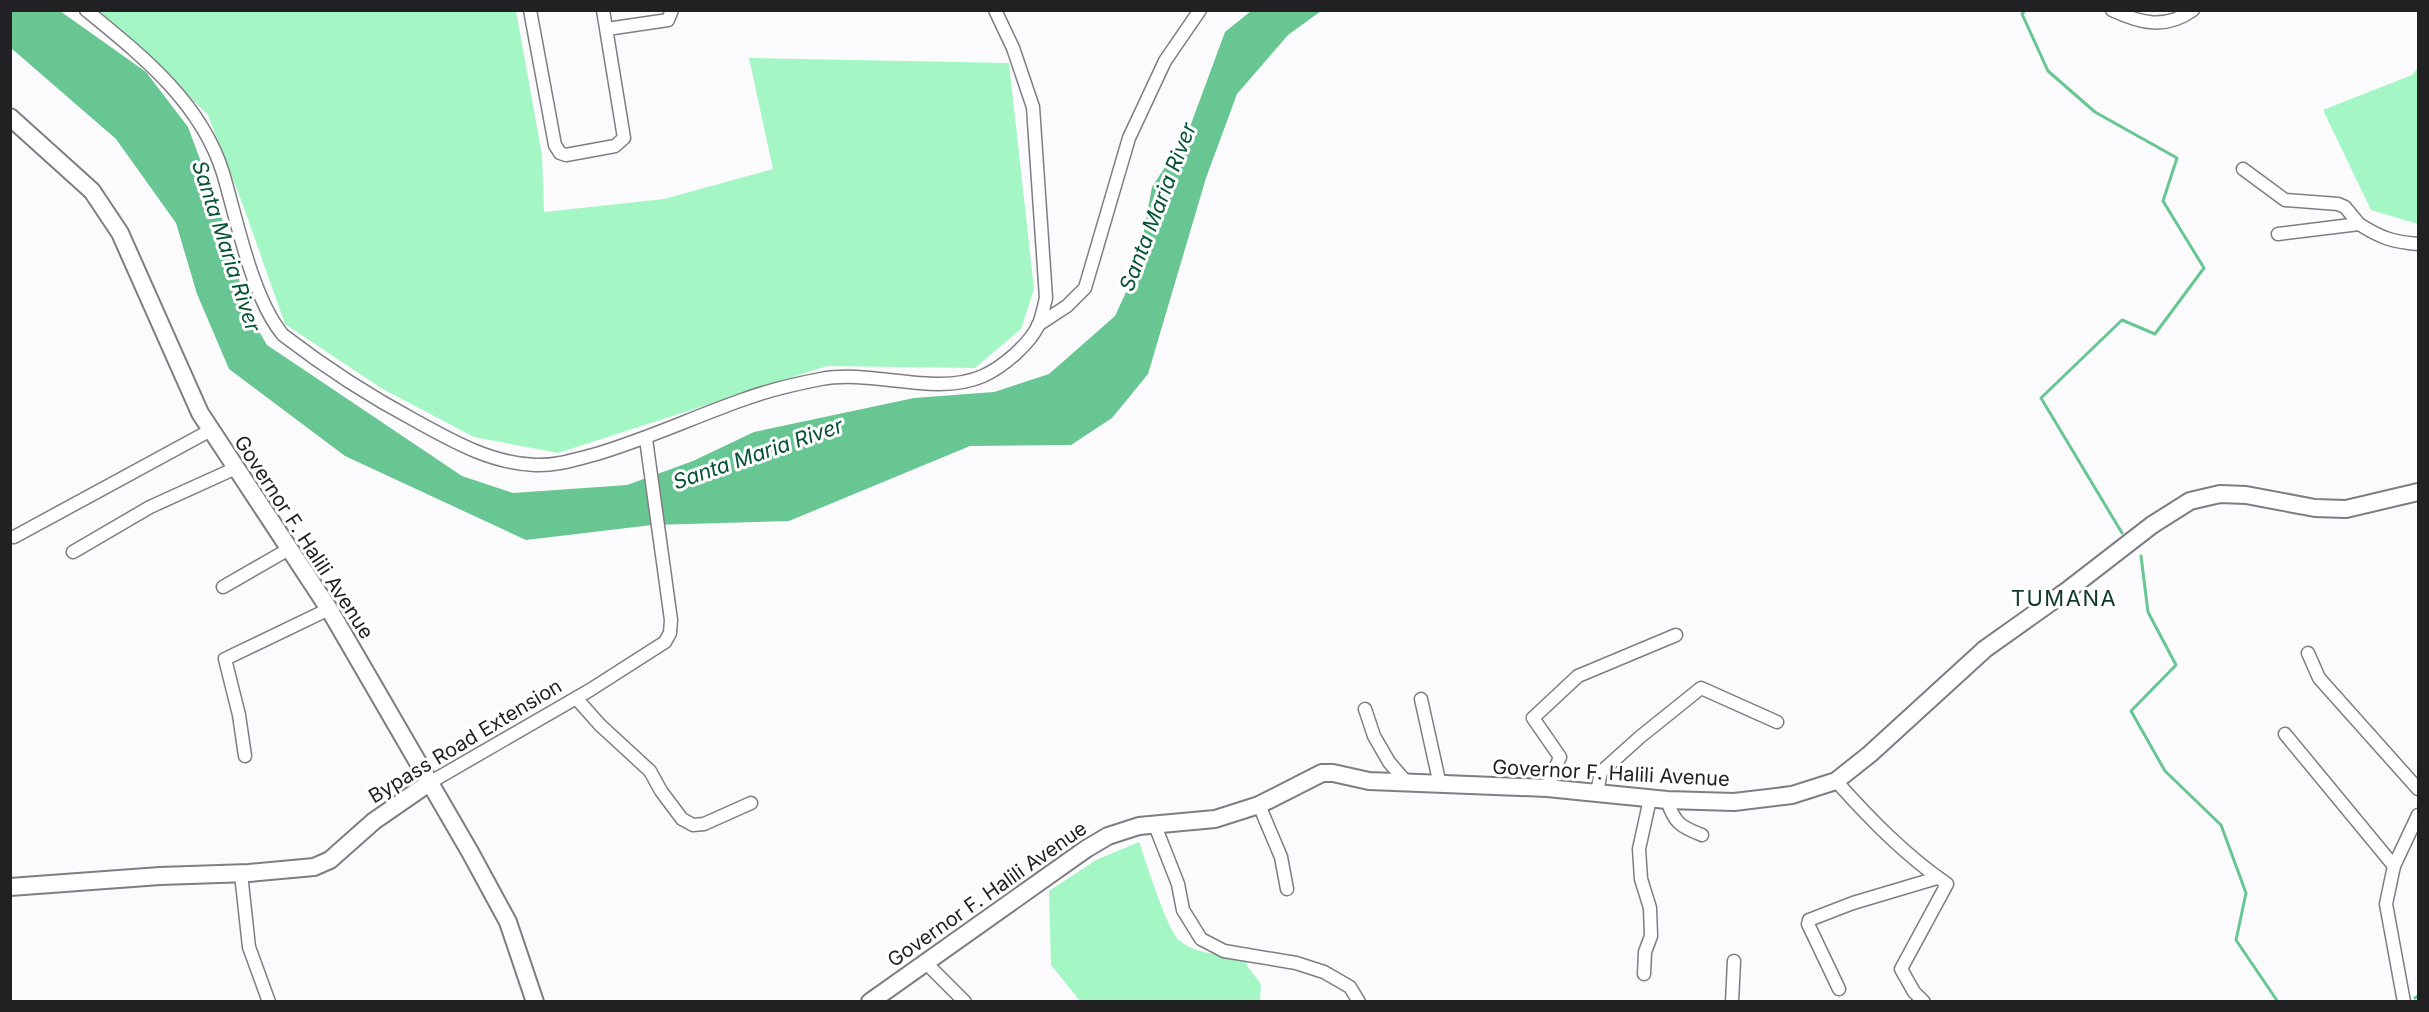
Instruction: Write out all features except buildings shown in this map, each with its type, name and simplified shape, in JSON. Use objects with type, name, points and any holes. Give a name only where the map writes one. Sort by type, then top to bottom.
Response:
[{"type":"main road","name":"Governor F. Halili Avenue","points":[[10,117],[92,191],[120,233],[200,413],[329,609],[429,783],[508,922],[535,1002]]},
{"type":"main road","name":"Governor F. Halili Avenue","points":[[870,1002],[1086,849],[1124,830],[1154,823],[1193,823],[1215,819],[1259,805],[1322,773],[1333,773],[1369,782],[1547,788],[1659,800],[1734,802],[1792,795],[1836,781],[1985,649],[2068,590],[2152,525],[2190,501],[2220,494],[2246,495],[2315,508],[2346,508],[2418,492]]},
{"type":"main road","name":"Bypass Road Extension","points":[[10,887],[149,877],[241,874],[314,867],[330,860],[374,821],[429,783]]},
{"type":"street","points":[[86,10],[173,87],[202,127],[222,171],[234,218],[274,324],[283,335],[365,394],[452,441],[482,454],[512,462],[536,465],[562,463],[646,439],[743,399],[821,379],[864,376],[929,383],[961,382],[983,376],[1007,362],[1038,325],[1067,306],[1085,288],[1129,138],[1165,61],[1200,10]]},
{"type":"street","points":[[530,10],[555,145],[560,153],[566,155],[615,146],[624,138],[603,10]]},
{"type":"street","points":[[607,29],[668,20],[672,10]]},
{"type":"street","points":[[994,10],[1013,48],[1033,107],[1046,298],[1038,325]]},
{"type":"street","points":[[2112,10],[2137,22],[2163,23],[2186,15],[2193,10]]},
{"type":"street","points":[[2243,169],[2285,200],[2338,204],[2344,207],[2359,224],[2379,237],[2400,243],[2418,244]]},
{"type":"street","points":[[2278,234],[2359,224]]},
{"type":"street","points":[[14,537],[211,430]]},
{"type":"street","name":"Bypass Road Extension","points":[[429,783],[576,698],[665,642],[670,633],[671,620],[646,439]]},
{"type":"street","points":[[73,552],[150,507],[236,468]]},
{"type":"street","points":[[223,587],[289,549]]},
{"type":"street","points":[[244,756],[239,715],[225,659],[329,609]]},
{"type":"street","points":[[1547,788],[1560,757],[1533,718],[1578,676],[1676,635]]},
{"type":"street","points":[[2308,653],[2319,678],[2418,789]]},
{"type":"street","points":[[1597,792],[1601,772],[1701,688],[1777,722]]},
{"type":"street","points":[[576,698],[600,725],[650,771],[661,791],[682,819],[693,825],[704,824],[751,803]]},
{"type":"street","points":[[1421,699],[1440,785]]},
{"type":"street","points":[[1365,708],[1374,736],[1389,762],[1407,783]]},
{"type":"street","points":[[2284,734],[2394,866]]},
{"type":"street","points":[[1836,781],[1878,828],[1942,881]]},
{"type":"street","points":[[1644,974],[1645,952],[1651,936],[1650,908],[1641,879],[1638,849],[1659,800],[1672,817],[1685,828],[1702,835]]},
{"type":"street","points":[[1259,805],[1281,857],[1287,890]]},
{"type":"street","points":[[2404,1002],[2386,904],[2394,866],[2418,815]]},
{"type":"street","points":[[1154,823],[1178,884],[1183,910],[1201,939],[1224,951],[1296,963],[1324,972],[1350,987],[1359,1002]]},
{"type":"street","points":[[241,874],[249,947],[269,1002]]},
{"type":"street","points":[[1839,989],[1811,932],[1809,920],[1853,903],[1942,881]]},
{"type":"street","points":[[1924,1002],[1914,992],[1901,969],[1942,881]]},
{"type":"street","points":[[1732,1002],[1734,961]]},
{"type":"street","points":[[926,963],[965,1002]]},
{"type":"shaded area","points":[[99,11],[516,11],[542,155],[544,212],[664,199],[773,169],[749,58],[1009,63],[1034,289],[1021,329],[975,368],[827,366],[558,453],[474,437],[381,388],[285,324],[208,115]]},
{"type":"shaded area","points":[[2418,68],[2418,224],[2371,210],[2323,110],[2412,75]]},
{"type":"shaded area","points":[[1139,842],[1174,934],[1194,949],[1246,958],[1247,966],[1261,984],[1260,1001],[1080,1001],[1051,965],[1049,891],[1096,860]]},
{"type":"water","name":"Santa Maria River","points":[[11,11],[60,11],[146,72],[188,127],[227,232],[247,311],[267,345],[462,476],[513,493],[627,485],[693,461],[754,432],[914,398],[994,392],[1049,374],[1115,316],[1137,268],[1152,187],[1188,132],[1225,32],[1251,11],[1321,11],[1288,35],[1237,94],[1206,178],[1148,374],[1112,418],[1071,445],[970,446],[789,521],[652,525],[526,540],[345,456],[229,369],[197,294],[176,223],[116,139],[11,48]]},
{"type":"waterway","points":[[2025,10],[2022,14],[2048,71],[2095,112],[2177,158],[2163,201],[2204,268],[2155,334],[2122,320],[2041,398],[2122,533]]},
{"type":"waterway","points":[[2141,556],[2148,612],[2176,665],[2131,711],[2165,771],[2221,825],[2246,893],[2236,940],[2278,1002]]},
{"type":"district","name":"TUMANA","points":[[2064,598]]}]
